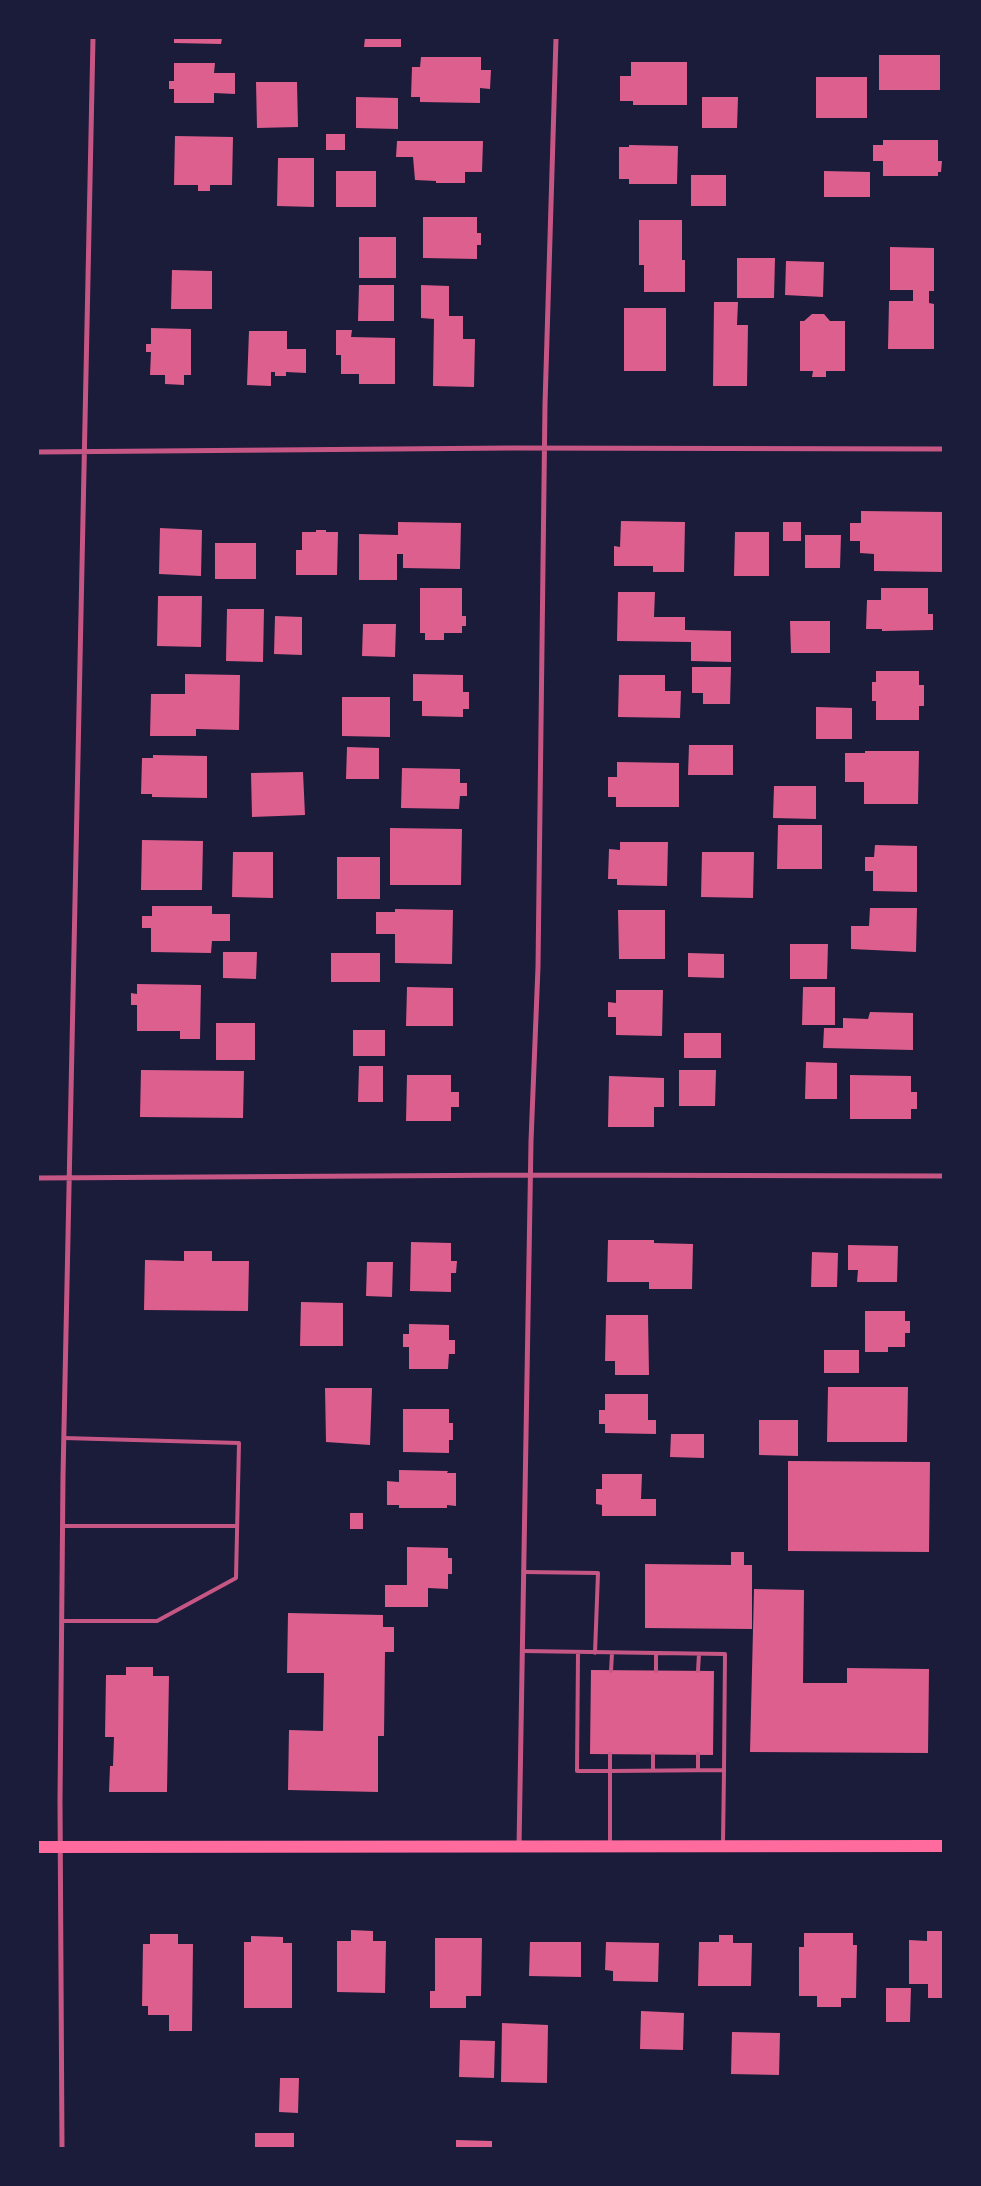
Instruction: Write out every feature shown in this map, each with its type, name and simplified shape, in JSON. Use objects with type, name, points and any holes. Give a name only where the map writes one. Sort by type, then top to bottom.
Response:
[{"type":"main road","points":[[38,1847],[519,1848],[944,1846]]},
{"type":"street","points":[[62,2148],[60,1847],[64,1438],[93,38]]},
{"type":"street","points":[[519,1848],[531,1175],[538,966],[545,448],[556,38]]},
{"type":"street","points":[[38,452],[545,448],[944,449]]},
{"type":"street","points":[[38,1178],[531,1175],[944,1176]]},
{"type":"lane","points":[[62,1621],[157,1621],[236,1578],[240,1443],[64,1438]]},
{"type":"lane","points":[[63,1526],[237,1526]]},
{"type":"lane","points":[[524,1572],[598,1573],[595,1653]]},
{"type":"lane","points":[[523,1651],[725,1654],[723,1847]]},
{"type":"lane","points":[[578,1652],[577,1771],[724,1770]]},
{"type":"lane","points":[[611,1670],[612,1653]]},
{"type":"lane","points":[[656,1653],[656,1670]]},
{"type":"lane","points":[[698,1671],[699,1654]]},
{"type":"lane","points":[[610,1754],[610,1847]]},
{"type":"lane","points":[[653,1770],[654,1754]]},
{"type":"lane","points":[[698,1754],[698,1770]]},
{"type":"building","points":[[174,38],[222,38],[221,44],[174,43]]},
{"type":"building","points":[[365,38],[401,38],[401,47],[364,47]]},
{"type":"building","points":[[681,38],[681,39],[630,39]]},
{"type":"building","points":[[879,55],[940,55],[940,90],[879,90]]},
{"type":"building","points":[[421,57],[481,57],[481,70],[491,70],[490,89],[480,88],[480,103],[420,102],[420,97],[411,97],[412,67],[420,67]]},
{"type":"building","points":[[631,62],[687,62],[687,105],[633,105],[633,101],[620,101],[620,76],[631,76]]},
{"type":"building","points":[[174,63],[215,63],[214,73],[235,73],[235,94],[214,93],[214,103],[174,103],[174,89],[169,89],[169,81],[174,81]]},
{"type":"building","points":[[816,77],[867,77],[867,118],[816,118]]},
{"type":"building","points":[[256,82],[297,82],[298,127],[257,128]]},
{"type":"building","points":[[356,97],[398,98],[398,129],[356,128]]},
{"type":"building","points":[[702,97],[738,97],[737,128],[702,128]]},
{"type":"building","points":[[326,134],[345,134],[345,150],[326,150]]},
{"type":"building","points":[[175,136],[233,137],[232,185],[210,185],[210,191],[198,191],[198,185],[174,185]]},
{"type":"building","points":[[883,140],[938,140],[938,161],[942,161],[941,172],[938,172],[938,176],[883,176],[883,161],[873,161],[873,145],[883,145]]},
{"type":"building","points":[[397,141],[483,141],[482,172],[465,172],[465,183],[436,183],[436,181],[415,180],[413,157],[396,157]]},
{"type":"building","points":[[629,145],[678,146],[677,184],[629,184],[629,179],[619,179],[619,147],[629,147]]},
{"type":"building","points":[[278,158],[314,158],[314,207],[277,206]]},
{"type":"building","points":[[336,171],[376,171],[376,207],[336,207]]},
{"type":"building","points":[[824,171],[870,172],[870,197],[824,197]]},
{"type":"building","points":[[691,175],[726,175],[726,206],[691,206]]},
{"type":"building","points":[[423,217],[477,217],[477,233],[481,233],[481,245],[477,245],[477,259],[423,258]]},
{"type":"building","points":[[639,220],[682,220],[682,260],[685,260],[685,292],[644,292],[644,265],[639,265]]},
{"type":"building","points":[[359,237],[396,237],[396,278],[359,278]]},
{"type":"building","points":[[890,247],[934,248],[934,291],[929,291],[929,303],[934,304],[934,349],[888,349],[889,301],[913,301],[913,290],[890,290]]},
{"type":"building","points":[[737,258],[775,258],[774,298],[737,298]]},
{"type":"building","points":[[786,261],[824,262],[823,297],[785,295]]},
{"type":"building","points":[[172,270],[212,271],[212,309],[171,309]]},
{"type":"building","points":[[359,285],[394,285],[394,321],[358,321]]},
{"type":"building","points":[[421,285],[449,286],[449,316],[463,316],[463,339],[475,339],[474,387],[433,386],[434,319],[421,318]]},
{"type":"building","points":[[714,302],[738,302],[737,325],[748,325],[747,386],[713,386]]},
{"type":"building","points":[[624,308],[666,308],[666,371],[624,371]]},
{"type":"building","points":[[812,314],[824,314],[830,321],[845,321],[845,371],[826,371],[826,377],[812,377],[813,371],[800,371],[800,321],[804,321]]},
{"type":"building","points":[[151,328],[191,329],[191,375],[184,375],[184,385],[165,384],[165,375],[150,375],[151,352],[146,352],[146,344],[151,344]]},
{"type":"building","points":[[336,330],[352,330],[351,337],[395,338],[395,384],[359,384],[359,374],[341,374],[341,355],[336,355]]},
{"type":"building","points":[[249,331],[287,331],[287,349],[306,349],[306,373],[286,372],[286,376],[275,376],[275,372],[271,372],[271,386],[247,385]]},
{"type":"building","points":[[861,511],[944,512],[944,572],[874,571],[874,554],[860,553],[860,541],[850,541],[850,523],[861,523]]},
{"type":"building","points":[[621,521],[685,522],[684,572],[653,572],[653,566],[614,566],[614,546],[620,547]]},
{"type":"building","points":[[398,522],[461,523],[460,569],[403,568],[403,554],[397,554],[397,580],[359,580],[359,534],[398,535]]},
{"type":"building","points":[[783,522],[801,522],[801,541],[783,541]]},
{"type":"building","points":[[160,528],[202,530],[201,576],[159,574]]},
{"type":"building","points":[[316,530],[338,532],[337,575],[296,575],[296,550],[302,550],[302,532],[316,532]]},
{"type":"building","points":[[735,532],[769,532],[769,576],[734,576]]},
{"type":"building","points":[[805,535],[841,535],[840,568],[805,568]]},
{"type":"building","points":[[215,543],[256,543],[256,579],[215,579]]},
{"type":"building","points":[[420,588],[462,588],[462,616],[466,616],[466,626],[462,626],[462,633],[444,633],[444,640],[425,640],[425,633],[420,633]]},
{"type":"building","points":[[881,588],[928,588],[928,614],[933,614],[933,630],[882,631],[882,629],[866,629],[867,600],[881,600]]},
{"type":"building","points":[[618,592],[655,592],[654,617],[685,617],[685,630],[731,631],[731,662],[691,661],[691,642],[617,641]]},
{"type":"building","points":[[158,596],[202,596],[201,647],[157,646]]},
{"type":"building","points":[[227,609],[264,609],[263,662],[226,661]]},
{"type":"building","points":[[275,616],[302,617],[302,655],[274,654]]},
{"type":"building","points":[[790,621],[830,621],[830,653],[791,653]]},
{"type":"building","points":[[363,624],[396,624],[395,657],[362,656]]},
{"type":"building","points":[[692,667],[731,667],[730,704],[703,704],[703,693],[692,693]]},
{"type":"building","points":[[876,671],[919,671],[919,685],[924,685],[924,706],[919,706],[919,720],[876,720],[876,701],[872,701],[872,682],[876,682]]},
{"type":"building","points":[[185,674],[240,675],[239,730],[196,729],[196,736],[150,736],[151,694],[185,694]]},
{"type":"building","points":[[413,674],[463,675],[463,692],[469,692],[469,709],[463,709],[463,717],[422,716],[422,701],[413,701]]},
{"type":"building","points":[[619,675],[665,675],[665,691],[681,691],[680,718],[618,717]]},
{"type":"building","points":[[342,697],[390,697],[390,737],[342,736]]},
{"type":"building","points":[[816,707],[852,708],[852,739],[816,739]]},
{"type":"building","points":[[689,745],[733,745],[733,775],[688,775]]},
{"type":"building","points":[[347,747],[379,748],[379,779],[346,779]]},
{"type":"building","points":[[865,751],[919,751],[918,804],[864,804],[864,782],[845,782],[845,753],[865,753]]},
{"type":"building","points":[[153,755],[207,756],[207,798],[152,797],[152,794],[141,794],[142,758],[153,758]]},
{"type":"building","points":[[617,762],[679,763],[679,807],[616,807],[616,797],[608,797],[608,777],[617,777]]},
{"type":"building","points":[[402,768],[460,769],[460,783],[467,783],[467,796],[460,796],[459,809],[401,808]]},
{"type":"building","points":[[303,772],[305,815],[252,817],[251,773]]},
{"type":"building","points":[[774,786],[816,786],[816,819],[773,818]]},
{"type":"building","points":[[778,825],[822,825],[822,869],[777,869]]},
{"type":"building","points":[[390,828],[462,829],[461,885],[390,885]]},
{"type":"building","points":[[142,840],[203,841],[202,890],[141,890]]},
{"type":"building","points":[[620,842],[668,842],[667,886],[617,885],[617,879],[608,879],[609,849],[620,850]]},
{"type":"building","points":[[875,845],[917,846],[917,892],[873,891],[873,871],[865,871],[865,857],[874,857]]},
{"type":"building","points":[[233,852],[273,852],[273,898],[232,897]]},
{"type":"building","points":[[702,852],[754,852],[753,898],[701,897]]},
{"type":"building","points":[[337,857],[380,857],[380,899],[337,899]]},
{"type":"building","points":[[152,906],[212,906],[212,914],[230,914],[230,941],[212,941],[211,953],[151,952],[151,928],[142,928],[142,916],[152,916]]},
{"type":"building","points":[[870,908],[917,908],[916,952],[851,949],[851,926],[869,926]]},
{"type":"building","points":[[395,909],[453,910],[452,964],[395,963],[395,934],[376,934],[376,912],[395,912]]},
{"type":"building","points":[[618,910],[665,910],[665,959],[619,959]]},
{"type":"building","points":[[790,944],[828,944],[827,979],[790,979]]},
{"type":"building","points":[[223,952],[257,952],[256,979],[223,978]]},
{"type":"building","points":[[331,953],[380,953],[380,982],[331,982]]},
{"type":"building","points":[[688,953],[724,954],[724,978],[688,977]]},
{"type":"building","points":[[137,984],[201,985],[200,1039],[180,1039],[180,1031],[137,1031],[137,1005],[131,1005],[131,993],[137,994]]},
{"type":"building","points":[[407,987],[453,988],[453,1026],[406,1026]]},
{"type":"building","points":[[803,987],[835,987],[835,1025],[802,1025]]},
{"type":"building","points":[[616,990],[663,990],[662,1036],[616,1035],[616,1017],[608,1017],[608,1002],[616,1003]]},
{"type":"building","points":[[870,1012],[913,1013],[913,1050],[823,1048],[824,1028],[843,1028],[843,1018],[868,1019]]},
{"type":"building","points":[[216,1023],[255,1023],[255,1060],[216,1060]]},
{"type":"building","points":[[353,1030],[385,1030],[385,1056],[353,1056]]},
{"type":"building","points":[[684,1033],[721,1033],[721,1058],[684,1058]]},
{"type":"building","points":[[806,1062],[837,1063],[837,1099],[805,1099]]},
{"type":"building","points":[[359,1066],[383,1066],[383,1102],[358,1102]]},
{"type":"building","points":[[141,1070],[244,1071],[243,1118],[140,1117]]},
{"type":"building","points":[[679,1070],[716,1070],[715,1106],[679,1106]]},
{"type":"building","points":[[407,1075],[451,1075],[451,1092],[459,1092],[459,1107],[451,1107],[451,1121],[406,1121]]},
{"type":"building","points":[[850,1075],[911,1076],[911,1092],[917,1092],[917,1109],[911,1109],[911,1119],[850,1119]]},
{"type":"building","points":[[609,1076],[664,1078],[664,1107],[654,1107],[654,1127],[608,1127]]},
{"type":"building","points":[[608,1240],[654,1240],[654,1243],[693,1244],[692,1289],[649,1289],[649,1282],[607,1282]]},
{"type":"building","points":[[411,1242],[451,1243],[451,1261],[457,1261],[456,1273],[451,1273],[451,1292],[410,1291]]},
{"type":"building","points":[[848,1245],[898,1246],[897,1282],[857,1282],[858,1270],[848,1270]]},
{"type":"building","points":[[184,1251],[212,1251],[212,1261],[249,1261],[248,1311],[144,1310],[145,1260],[184,1261]]},
{"type":"building","points":[[812,1252],[838,1253],[837,1287],[811,1287]]},
{"type":"building","points":[[367,1262],[393,1262],[392,1297],[366,1296]]},
{"type":"building","points":[[301,1302],[343,1303],[343,1346],[300,1346]]},
{"type":"building","points":[[865,1311],[905,1311],[905,1321],[910,1321],[910,1333],[905,1333],[905,1347],[888,1347],[888,1352],[865,1352]]},
{"type":"building","points":[[606,1315],[648,1315],[649,1375],[615,1375],[615,1361],[605,1361]]},
{"type":"building","points":[[409,1324],[449,1325],[449,1340],[455,1340],[455,1354],[449,1354],[448,1369],[409,1369],[409,1347],[403,1347],[403,1334],[409,1334]]},
{"type":"building","points":[[824,1350],[859,1350],[859,1373],[824,1373]]},
{"type":"building","points":[[828,1387],[908,1387],[907,1442],[827,1442]]},
{"type":"building","points":[[325,1388],[372,1388],[370,1445],[326,1442]]},
{"type":"building","points":[[605,1394],[648,1394],[648,1420],[656,1420],[656,1434],[605,1433],[605,1424],[599,1424],[599,1410],[605,1410]]},
{"type":"building","points":[[403,1409],[449,1409],[449,1423],[453,1423],[453,1440],[449,1440],[449,1453],[403,1452]]},
{"type":"building","points":[[759,1420],[798,1420],[798,1456],[759,1455]]},
{"type":"building","points":[[671,1434],[704,1434],[704,1458],[670,1457]]},
{"type":"building","points":[[788,1461],[930,1462],[929,1552],[788,1551]]},
{"type":"building","points":[[399,1470],[448,1471],[447,1473],[456,1473],[456,1506],[447,1505],[447,1508],[399,1508],[399,1505],[387,1505],[387,1481],[399,1482]]},
{"type":"building","points":[[602,1474],[642,1474],[641,1499],[656,1499],[656,1516],[602,1516],[602,1505],[596,1504],[596,1489],[602,1489]]},
{"type":"building","points":[[350,1513],[363,1513],[363,1529],[350,1529]]},
{"type":"building","points":[[407,1547],[448,1548],[448,1558],[452,1558],[452,1574],[448,1574],[448,1589],[428,1588],[428,1607],[385,1607],[385,1585],[407,1585]]},
{"type":"building","points":[[731,1552],[744,1552],[744,1565],[752,1565],[752,1629],[645,1628],[645,1564],[731,1565]]},
{"type":"building","points":[[754,1589],[804,1590],[803,1683],[847,1683],[847,1668],[929,1669],[928,1753],[750,1752]]},
{"type":"building","points":[[288,1613],[383,1615],[383,1627],[394,1627],[394,1652],[385,1652],[384,1736],[378,1736],[378,1792],[288,1790],[289,1730],[323,1731],[324,1673],[287,1673]]},
{"type":"building","points":[[126,1667],[153,1667],[153,1676],[169,1676],[167,1792],[109,1792],[110,1766],[113,1766],[114,1737],[105,1737],[106,1675],[126,1675]]},
{"type":"building","points":[[591,1670],[714,1671],[713,1755],[590,1754]]},
{"type":"building","points":[[351,1930],[373,1931],[373,1941],[386,1941],[385,1993],[337,1992],[337,1941],[351,1941]]},
{"type":"building","points":[[927,1931],[944,1931],[944,1998],[928,1998],[928,1984],[909,1984],[909,1940],[927,1941]]},
{"type":"building","points":[[804,1933],[853,1933],[853,1945],[857,1945],[856,1998],[841,1998],[841,2007],[817,2007],[817,1996],[799,1996],[799,1947],[804,1947]]},
{"type":"building","points":[[150,1934],[178,1934],[178,1944],[193,1944],[192,2031],[169,2031],[169,2015],[148,2015],[148,2006],[142,2006],[143,1944],[150,1944]]},
{"type":"building","points":[[719,1935],[733,1935],[733,1943],[752,1943],[751,1986],[698,1986],[699,1942],[719,1942]]},
{"type":"building","points":[[251,1936],[283,1937],[283,1943],[292,1943],[292,2008],[244,2008],[244,1942],[251,1942]]},
{"type":"building","points":[[435,1938],[482,1938],[481,1996],[466,1996],[466,2008],[430,2008],[430,1991],[435,1991]]},
{"type":"building","points":[[530,1942],[581,1942],[581,1977],[529,1976]]},
{"type":"building","points":[[606,1942],[659,1943],[658,1982],[613,1981],[613,1971],[605,1970]]},
{"type":"building","points":[[886,1988],[911,1988],[910,2022],[886,2022]]},
{"type":"building","points":[[641,2011],[684,2013],[683,2050],[640,2049]]},
{"type":"building","points":[[502,2023],[548,2025],[547,2083],[501,2082]]},
{"type":"building","points":[[732,2032],[780,2033],[779,2075],[731,2074]]},
{"type":"building","points":[[460,2040],[495,2041],[494,2078],[459,2077]]},
{"type":"building","points":[[280,2078],[299,2078],[298,2113],[279,2112]]},
{"type":"building","points":[[255,2133],[294,2133],[294,2148],[255,2148]]},
{"type":"building","points":[[456,2140],[492,2141],[492,2148],[456,2148]]}]
